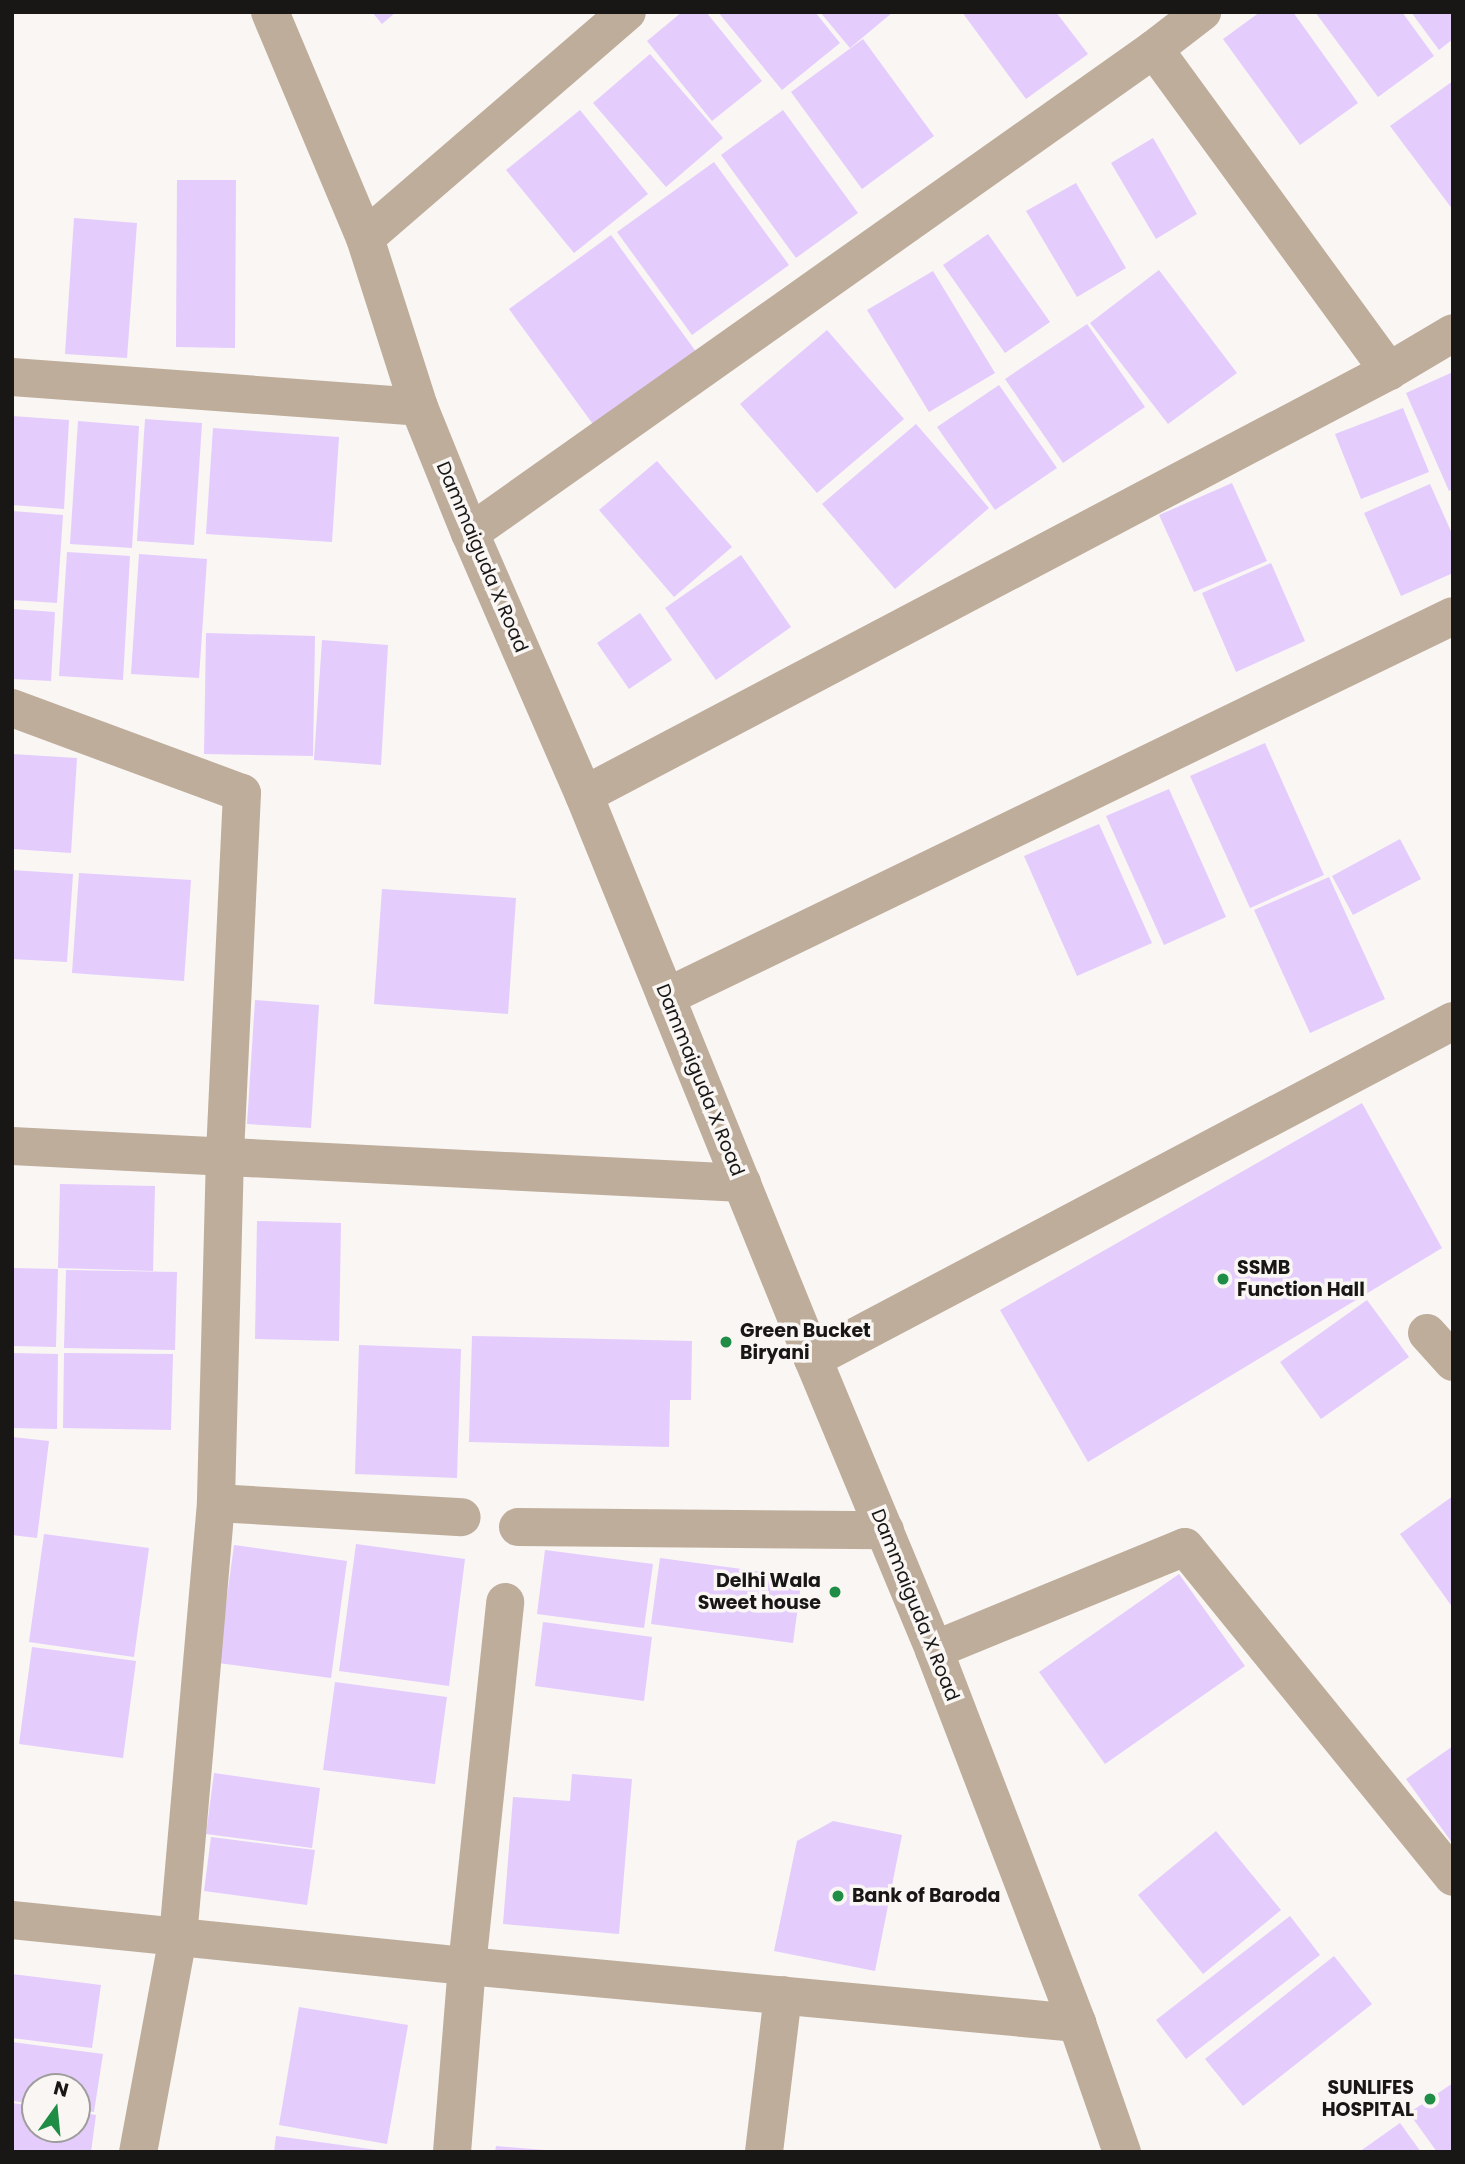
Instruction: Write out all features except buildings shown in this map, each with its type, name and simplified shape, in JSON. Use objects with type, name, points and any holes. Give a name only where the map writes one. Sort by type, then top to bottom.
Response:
[{"type":"street","name":"Dammaiguda X Road","points":[[271,12],[365,239],[419,407],[470,533],[584,795],[934,1650],[1077,2023],[1122,2152]]},
{"type":"street","points":[[365,239],[626,12]]},
{"type":"street","points":[[470,533],[1154,49],[1202,12]]},
{"type":"street","points":[[1154,49],[1389,371]]},
{"type":"street","points":[[584,795],[1389,371],[1453,333]]},
{"type":"street","points":[[12,377],[419,407]]},
{"type":"street","points":[[666,998],[1453,616]]},
{"type":"street","points":[[12,708],[242,793],[225,1155],[216,1503],[178,1937],[138,2152]]},
{"type":"street","points":[[813,1359],[1453,1021]]},
{"type":"street","points":[[12,1146],[742,1183]]},
{"type":"street","points":[[1427,1333],[1453,1362]]},
{"type":"street","points":[[216,1503],[462,1517]]},
{"type":"street","points":[[518,1527],[885,1530]]},
{"type":"street","points":[[934,1650],[1185,1547],[1453,1877]]},
{"type":"street","points":[[452,2152],[467,1966],[505,1602]]},
{"type":"street","points":[[12,1920],[1077,2023]]},
{"type":"street","points":[[764,2152],[783,1996]]},
{"type":"place","name":"SSMB Function Hall","points":[[1223,1279]]},
{"type":"place","name":"Green Bucket Biryani","points":[[726,1342]]},
{"type":"place","name":"Delhi Wala Sweet house","points":[[835,1592]]},
{"type":"place","name":"Bank of Baroda","points":[[838,1896]]},
{"type":"place","name":"SUNLIFES HOSPITAL","points":[[1430,2099]]}]
